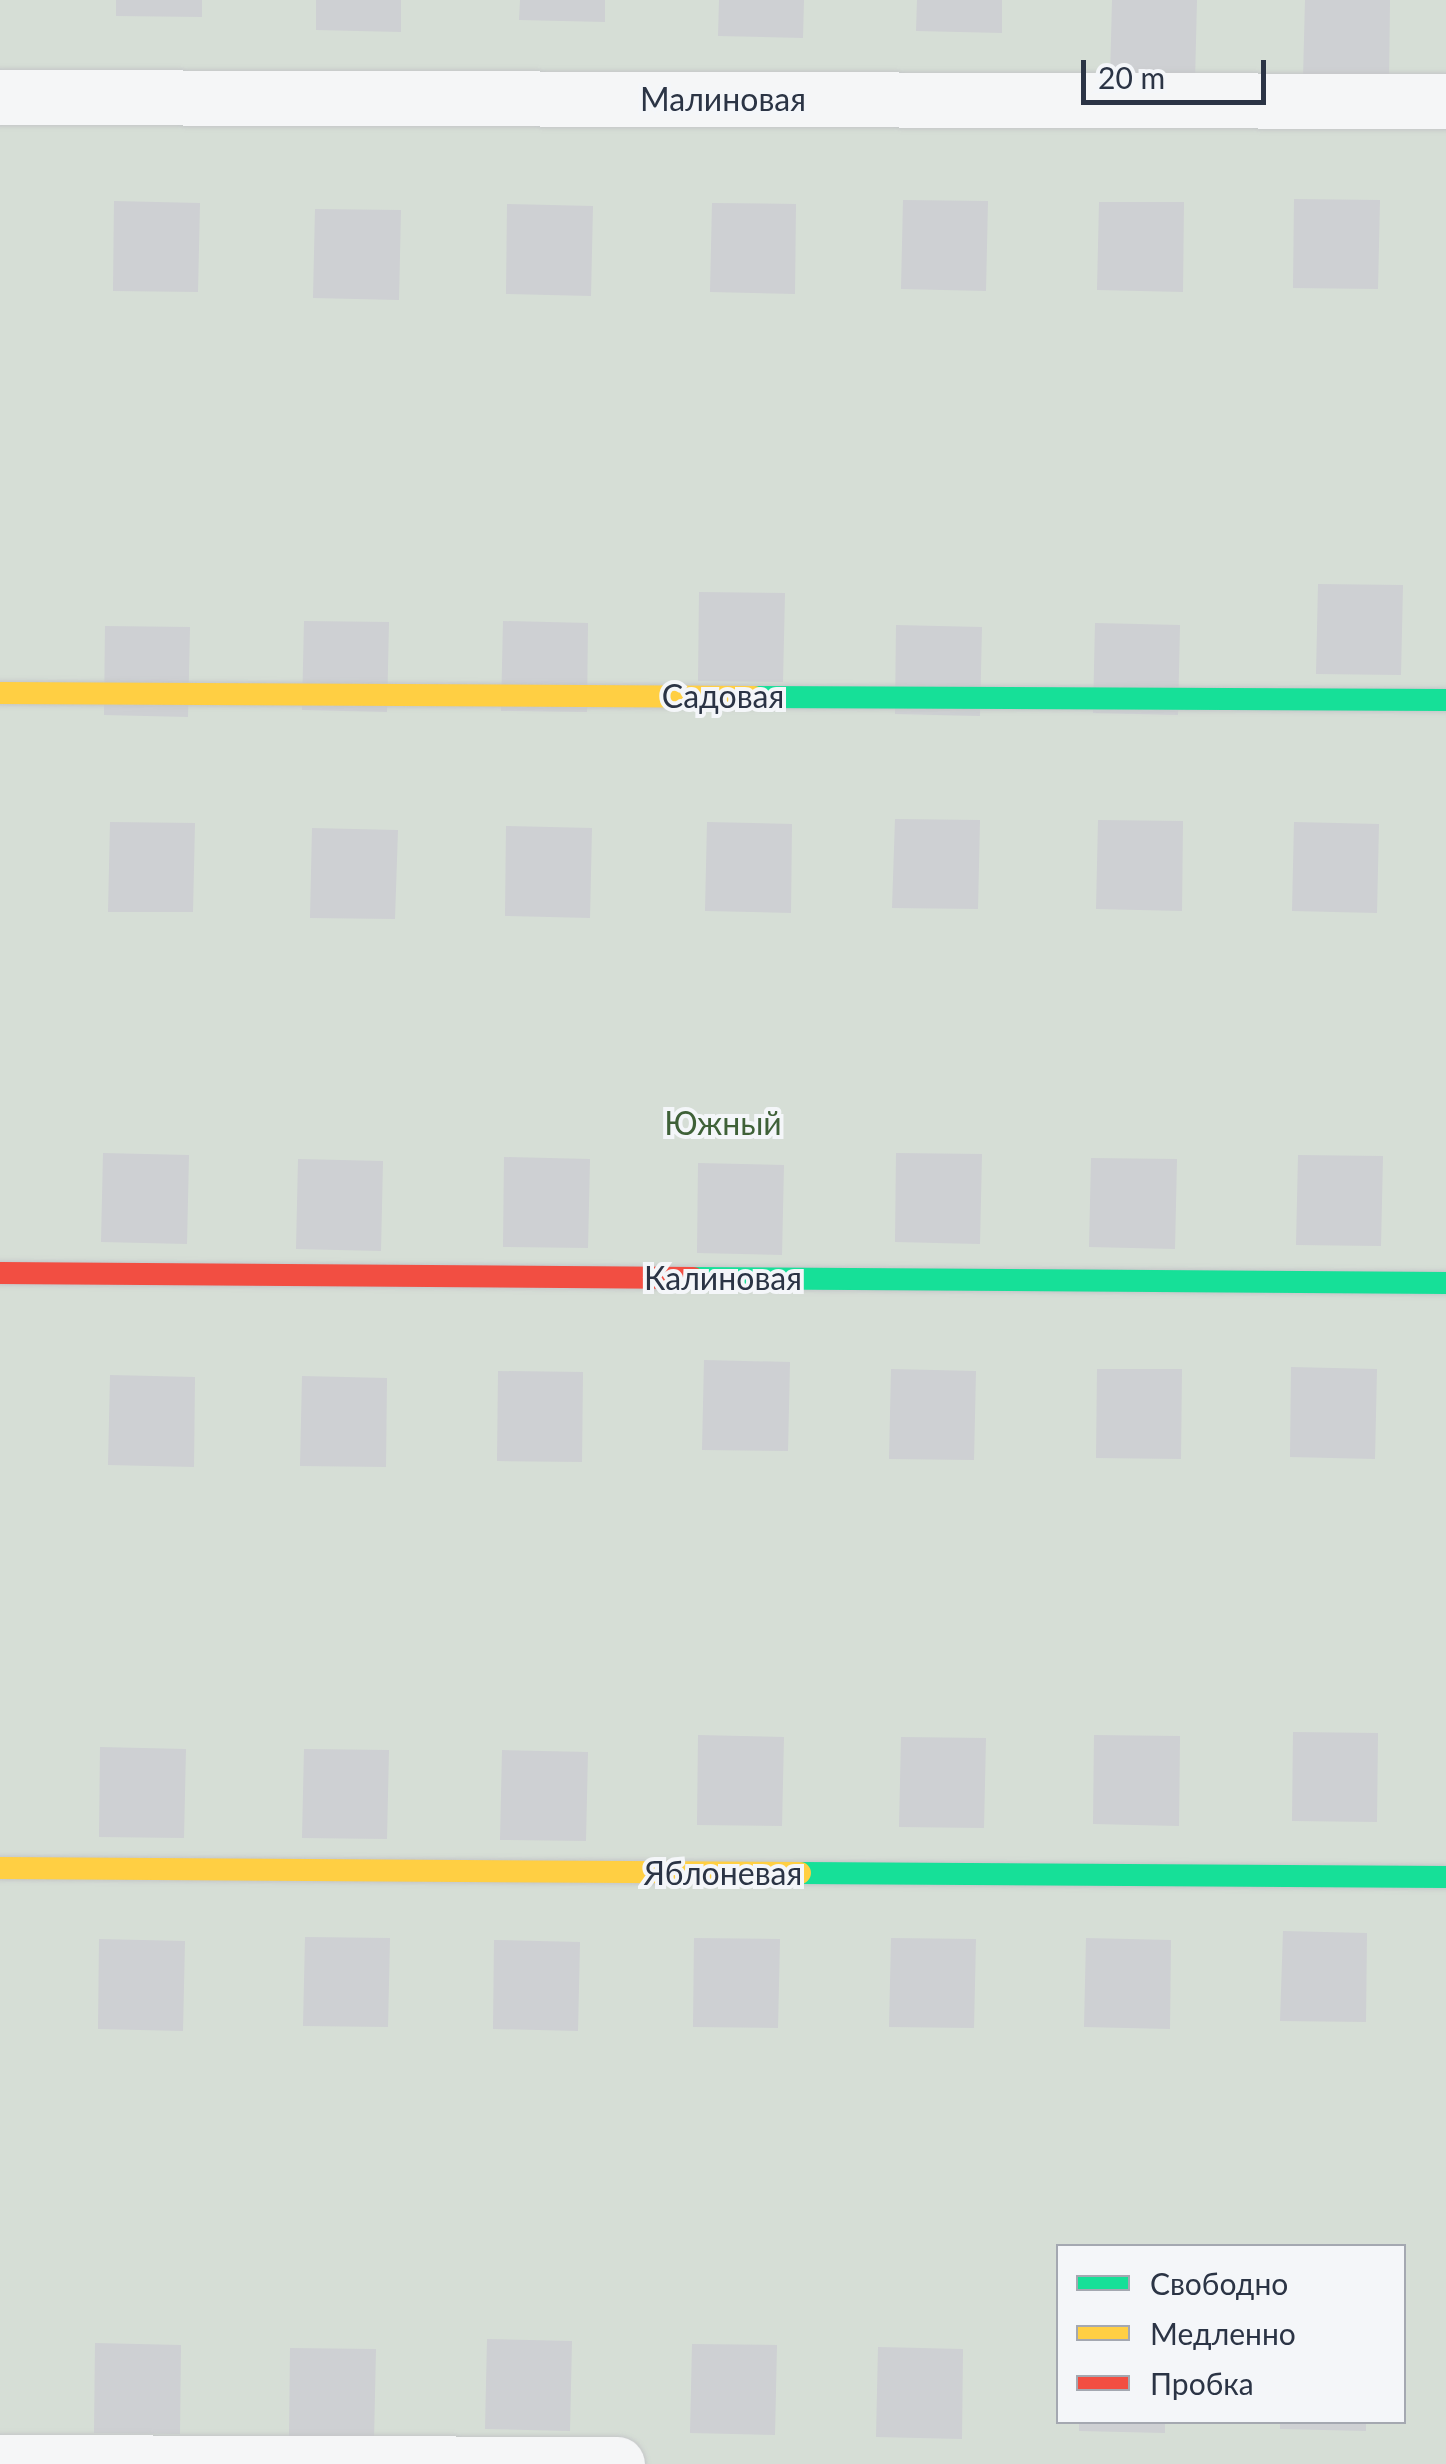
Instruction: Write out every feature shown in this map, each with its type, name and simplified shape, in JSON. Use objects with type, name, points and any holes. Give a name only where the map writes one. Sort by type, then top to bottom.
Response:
[{"type":"street","name":"Малиновая","points":[[0,98],[1446,101]]},
{"type":"street","name":"Садовая","points":[[0,692],[1446,700]]},
{"type":"street","name":"Калиновая","points":[[0,1273],[1446,1282]]},
{"type":"street","name":"Яблоневая","points":[[0,1868],[1446,1877]]},
{"type":"street","points":[[0,2462],[618,2464]]},
{"type":"green space","name":"Южный","points":[[0,0],[1446,0],[1446,2464],[0,2464]]},
{"type":"building","points":[[116,0],[202,0],[202,17],[116,16]]},
{"type":"building","points":[[316,0],[401,0],[401,32],[316,30]]},
{"type":"building","points":[[520,0],[605,0],[605,22],[519,20]]},
{"type":"building","points":[[719,0],[804,0],[803,38],[718,36]]},
{"type":"building","points":[[917,0],[1002,0],[1002,33],[916,31]]},
{"type":"building","points":[[1112,0],[1197,0],[1195,81],[1110,80]]},
{"type":"building","points":[[1305,0],[1390,0],[1389,80],[1303,78]]},
{"type":"building","points":[[1294,199],[1380,200],[1378,289],[1293,288]]},
{"type":"building","points":[[903,200],[988,201],[986,291],[901,289]]},
{"type":"building","points":[[114,201],[200,203],[198,292],[113,291]]},
{"type":"building","points":[[1099,202],[1184,202],[1183,292],[1097,290]]},
{"type":"building","points":[[712,203],[796,204],[795,294],[710,292]]},
{"type":"building","points":[[507,204],[593,206],[591,296],[506,294]]},
{"type":"building","points":[[315,209],[401,210],[399,300],[313,298]]},
{"type":"building","points":[[1318,584],[1403,585],[1401,675],[1316,674]]},
{"type":"building","points":[[699,592],[785,593],[783,682],[698,681]]},
{"type":"building","points":[[304,621],[389,622],[387,712],[302,710]]},
{"type":"building","points":[[503,621],[588,623],[587,712],[501,711]]},
{"type":"building","points":[[1095,623],[1180,625],[1178,715],[1093,713]]},
{"type":"building","points":[[896,625],[982,627],[980,716],[895,714]]},
{"type":"building","points":[[105,626],[190,627],[188,717],[104,715]]},
{"type":"building","points":[[895,819],[980,820],[978,909],[892,908]]},
{"type":"building","points":[[1098,820],[1183,821],[1182,911],[1096,909]]},
{"type":"building","points":[[110,822],[195,823],[193,912],[108,912]]},
{"type":"building","points":[[707,822],[792,824],[791,913],[705,911]]},
{"type":"building","points":[[1294,822],[1379,824],[1377,913],[1292,911]]},
{"type":"building","points":[[506,826],[592,828],[590,918],[505,916]]},
{"type":"building","points":[[312,828],[398,830],[395,919],[310,918]]},
{"type":"building","points":[[103,1153],[189,1155],[187,1244],[101,1242]]},
{"type":"building","points":[[896,1153],[982,1154],[980,1244],[895,1242]]},
{"type":"building","points":[[1298,1155],[1383,1156],[1381,1246],[1296,1245]]},
{"type":"building","points":[[504,1157],[590,1159],[588,1248],[503,1247]]},
{"type":"building","points":[[1091,1158],[1177,1159],[1175,1249],[1089,1247]]},
{"type":"building","points":[[298,1159],[383,1161],[381,1251],[296,1249]]},
{"type":"building","points":[[698,1163],[784,1165],[782,1255],[697,1253]]},
{"type":"building","points":[[704,1360],[790,1362],[788,1451],[702,1450]]},
{"type":"building","points":[[1291,1367],[1377,1369],[1375,1459],[1290,1457]]},
{"type":"building","points":[[891,1369],[976,1371],[974,1460],[889,1459]]},
{"type":"building","points":[[1097,1369],[1182,1369],[1181,1459],[1096,1458]]},
{"type":"building","points":[[498,1371],[583,1372],[582,1462],[497,1461]]},
{"type":"building","points":[[110,1375],[195,1377],[194,1467],[108,1465]]},
{"type":"building","points":[[302,1376],[387,1378],[386,1467],[300,1466]]},
{"type":"building","points":[[1293,1732],[1378,1733],[1377,1822],[1292,1821]]},
{"type":"building","points":[[698,1735],[784,1737],[782,1826],[697,1825]]},
{"type":"building","points":[[1094,1735],[1180,1736],[1179,1826],[1093,1824]]},
{"type":"building","points":[[901,1737],[986,1738],[984,1828],[899,1827]]},
{"type":"building","points":[[100,1747],[186,1749],[184,1838],[99,1837]]},
{"type":"building","points":[[304,1749],[389,1750],[387,1839],[302,1838]]},
{"type":"building","points":[[502,1750],[588,1752],[586,1841],[500,1840]]},
{"type":"building","points":[[1283,1931],[1367,1933],[1366,2022],[1280,2021]]},
{"type":"building","points":[[305,1937],[390,1938],[388,2027],[303,2026]]},
{"type":"building","points":[[694,1938],[780,1939],[778,2028],[693,2027]]},
{"type":"building","points":[[891,1938],[976,1939],[974,2028],[889,2027]]},
{"type":"building","points":[[1086,1938],[1171,1940],[1170,2029],[1084,2027]]},
{"type":"building","points":[[99,1939],[185,1941],[183,2031],[98,2029]]},
{"type":"building","points":[[494,1940],[580,1942],[578,2031],[493,2029]]},
{"type":"building","points":[[487,2339],[572,2341],[570,2431],[485,2429]]},
{"type":"building","points":[[95,2343],[181,2345],[180,2434],[94,2433]]},
{"type":"building","points":[[692,2344],[777,2345],[775,2435],[690,2433]]},
{"type":"building","points":[[878,2347],[963,2349],[962,2439],[876,2437]]},
{"type":"building","points":[[290,2348],[376,2349],[374,2439],[289,2437]]},
{"type":"building","points":[[1079,2424],[1165,2424],[1165,2433],[1079,2431]]},
{"type":"building","points":[[1280,2424],[1366,2424],[1366,2431],[1280,2429]]},
{"type":"traffic: fast","points":[[754,697],[1446,700]]},
{"type":"traffic: fast","points":[[693,1278],[1446,1283]]},
{"type":"traffic: fast","points":[[800,1873],[1446,1877]]},
{"type":"traffic: slow","points":[[0,693],[754,697]]},
{"type":"traffic: slow","points":[[0,1868],[800,1873]]},
{"type":"traffic: jam","points":[[0,1273],[693,1278]]}]
